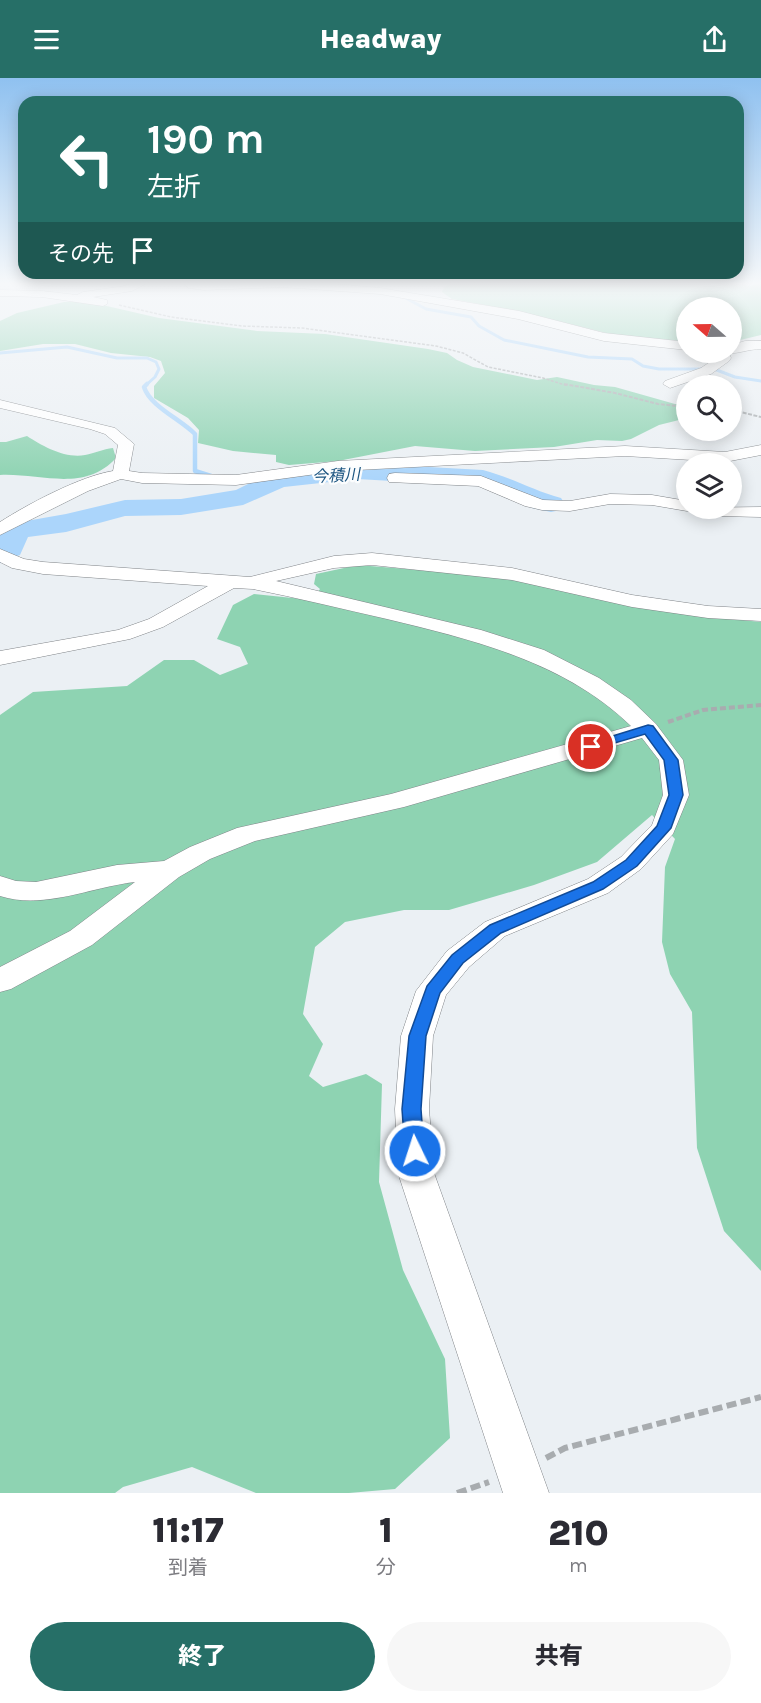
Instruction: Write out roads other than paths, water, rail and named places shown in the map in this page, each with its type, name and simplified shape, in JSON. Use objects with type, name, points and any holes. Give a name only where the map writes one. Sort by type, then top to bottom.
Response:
[{"type":"street","points":[[670,384],[706,371],[717,363]]},
{"type":"street","points":[[0,404],[95,426],[119,438],[126,444],[126,455],[121,464],[122,474]]},
{"type":"street","points":[[0,409],[30,411]]},
{"type":"street","points":[[0,530],[18,518],[82,487],[122,474],[142,478],[204,481],[247,479],[338,466],[456,459],[625,451],[725,457],[761,450]]},
{"type":"street","points":[[247,479],[270,486],[303,478],[343,474],[470,480],[493,484],[542,505],[570,506],[610,499],[652,500],[676,504]]},
{"type":"street","points":[[742,511],[761,512]]},
{"type":"street","points":[[0,555],[19,564],[43,568],[253,584],[300,592],[474,634],[536,655],[591,683],[623,705],[648,729],[671,760],[676,795],[664,828],[631,863],[598,886],[495,929],[458,959],[432,991],[417,1036],[412,1109],[416,1173],[522,1482]]},
{"type":"street","points":[[253,584],[266,577],[334,562],[372,560],[512,574],[632,601],[681,609],[761,615]]},
{"type":"street","points":[[0,658],[123,635],[156,623],[231,581]]},
{"type":"street","points":[[0,981],[81,938],[169,870],[200,853],[247,834],[395,801],[648,729]]},
{"type":"street","points":[[0,885],[10,891],[39,891],[132,872],[169,870]]},
{"type":"waterway","points":[[0,353],[55,348]]},
{"type":"waterway","points":[[72,348],[117,358],[147,358],[156,362],[159,369],[155,377],[145,386]]},
{"type":"waterway","points":[[544,348],[588,357],[632,359],[643,366],[659,369],[714,369],[735,377],[761,381]]},
{"type":"waterway","points":[[145,386],[152,400],[195,434],[195,471],[211,476]]},
{"type":"waterway","name":"今積川","points":[[0,554],[9,549],[10,538],[19,530],[66,523],[125,508],[181,507],[243,497],[275,481],[297,476],[357,471],[483,478],[533,500],[551,504]]},
{"type":"waterway","name":"今積川","points":[[260,475],[265,481],[275,481]]}]
